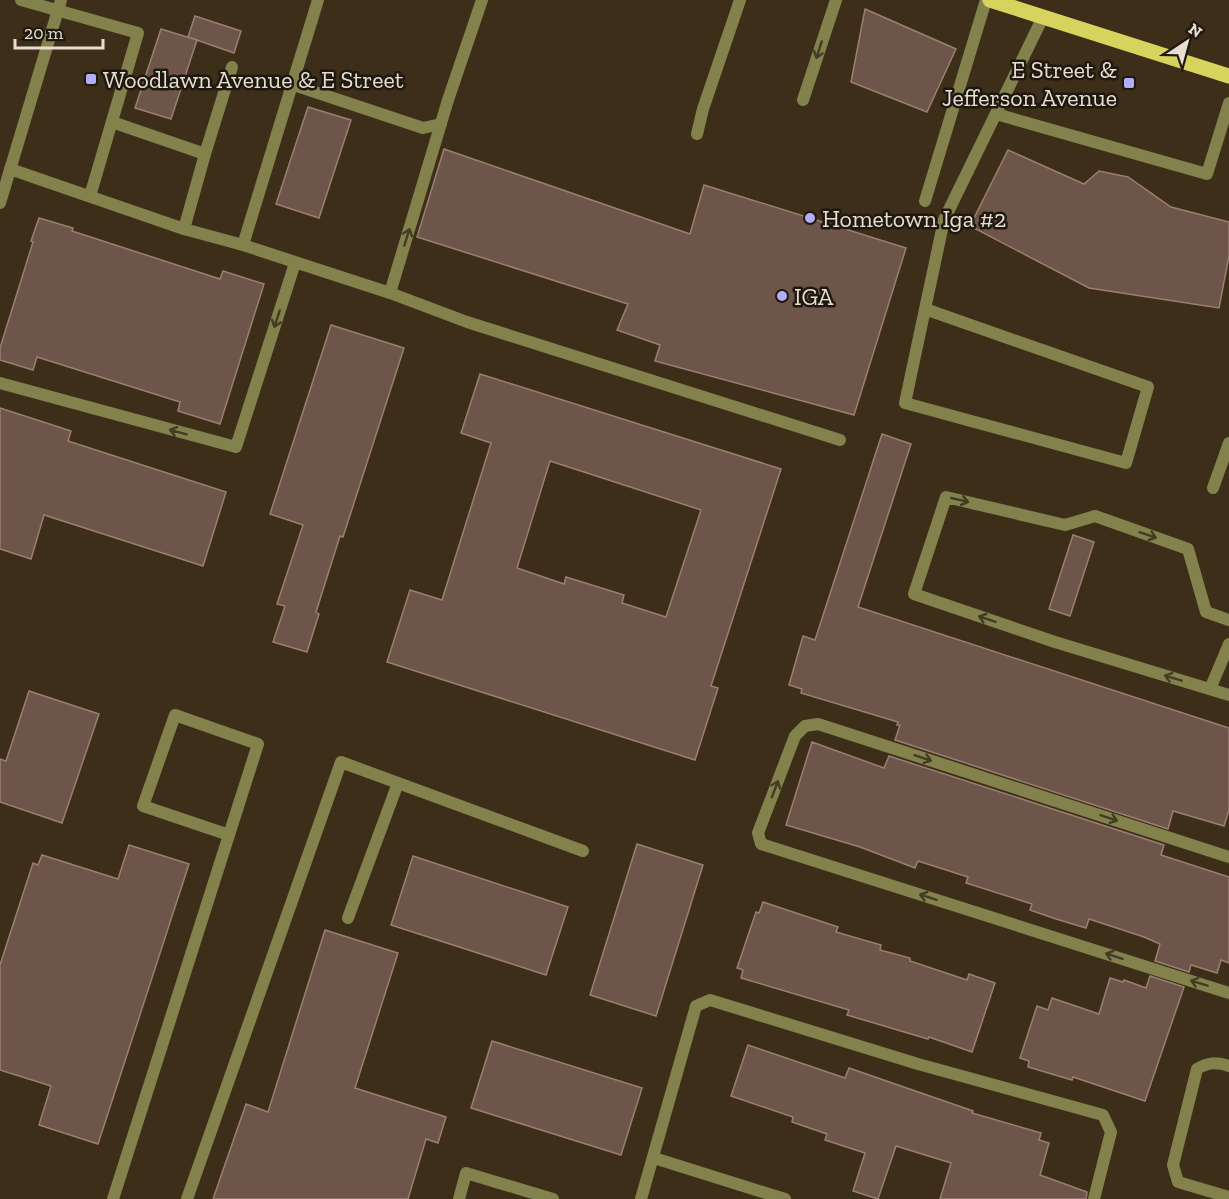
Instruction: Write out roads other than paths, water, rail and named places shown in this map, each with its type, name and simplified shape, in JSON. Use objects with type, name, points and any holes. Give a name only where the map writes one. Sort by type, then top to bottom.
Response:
[{"type":"main road","points":[[988,0],[1229,76]]},
{"type":"street","points":[[21,0],[60,5],[138,33],[90,196]]},
{"type":"street","points":[[243,245],[317,0]]},
{"type":"street","points":[[390,293],[441,124],[482,0]]},
{"type":"street","points":[[697,134],[703,108],[740,0]]},
{"type":"street","points":[[803,100],[836,0]]},
{"type":"street","points":[[925,201],[988,0]]},
{"type":"street","points":[[0,203],[60,5]]},
{"type":"street","points":[[925,309],[1148,387],[1126,463],[905,402],[925,309],[945,220],[1043,17]]},
{"type":"street","points":[[184,229],[232,67]]},
{"type":"street","points":[[291,84],[423,128],[441,124]]},
{"type":"street","points":[[996,114],[1207,174],[1229,103]]},
{"type":"street","points":[[112,122],[205,154]]},
{"type":"street","points":[[10,169],[184,229],[243,245],[390,293],[467,322],[840,440]]},
{"type":"street","points":[[0,383],[236,447],[295,263]]},
{"type":"street","points":[[1213,488],[1229,443]]},
{"type":"street","points":[[1229,620],[1206,612],[1188,549],[1095,516],[1065,525],[946,497],[914,594],[1055,642],[1229,694]]},
{"type":"street","points":[[1210,689],[1229,644]]},
{"type":"street","points":[[113,1199],[229,835],[258,744],[175,715],[143,806],[229,835]]},
{"type":"street","points":[[1229,857],[818,724],[805,726],[795,736],[758,833],[761,844],[1229,993]]},
{"type":"street","points":[[187,1199],[341,762],[584,851]]},
{"type":"street","points":[[348,918],[398,783]]},
{"type":"street","points":[[641,1199],[696,1006],[710,1000],[918,1064],[1103,1115],[1111,1132],[1094,1199]]},
{"type":"street","points":[[1229,1066],[1216,1062],[1204,1064],[1197,1070],[1173,1165],[1178,1182],[1229,1197]]},
{"type":"street","points":[[654,1158],[785,1199]]},
{"type":"street","points":[[459,1199],[466,1173],[553,1199]]},
{"type":"place","name":"Woodlawn Avenue & E Street","points":[[91,79]]},
{"type":"place","name":"E Street & Jefferson Avenue","points":[[1129,83]]},
{"type":"place","name":"Hometown Iga #2","points":[[810,218]]},
{"type":"place","name":"IGA","points":[[782,296]]}]
